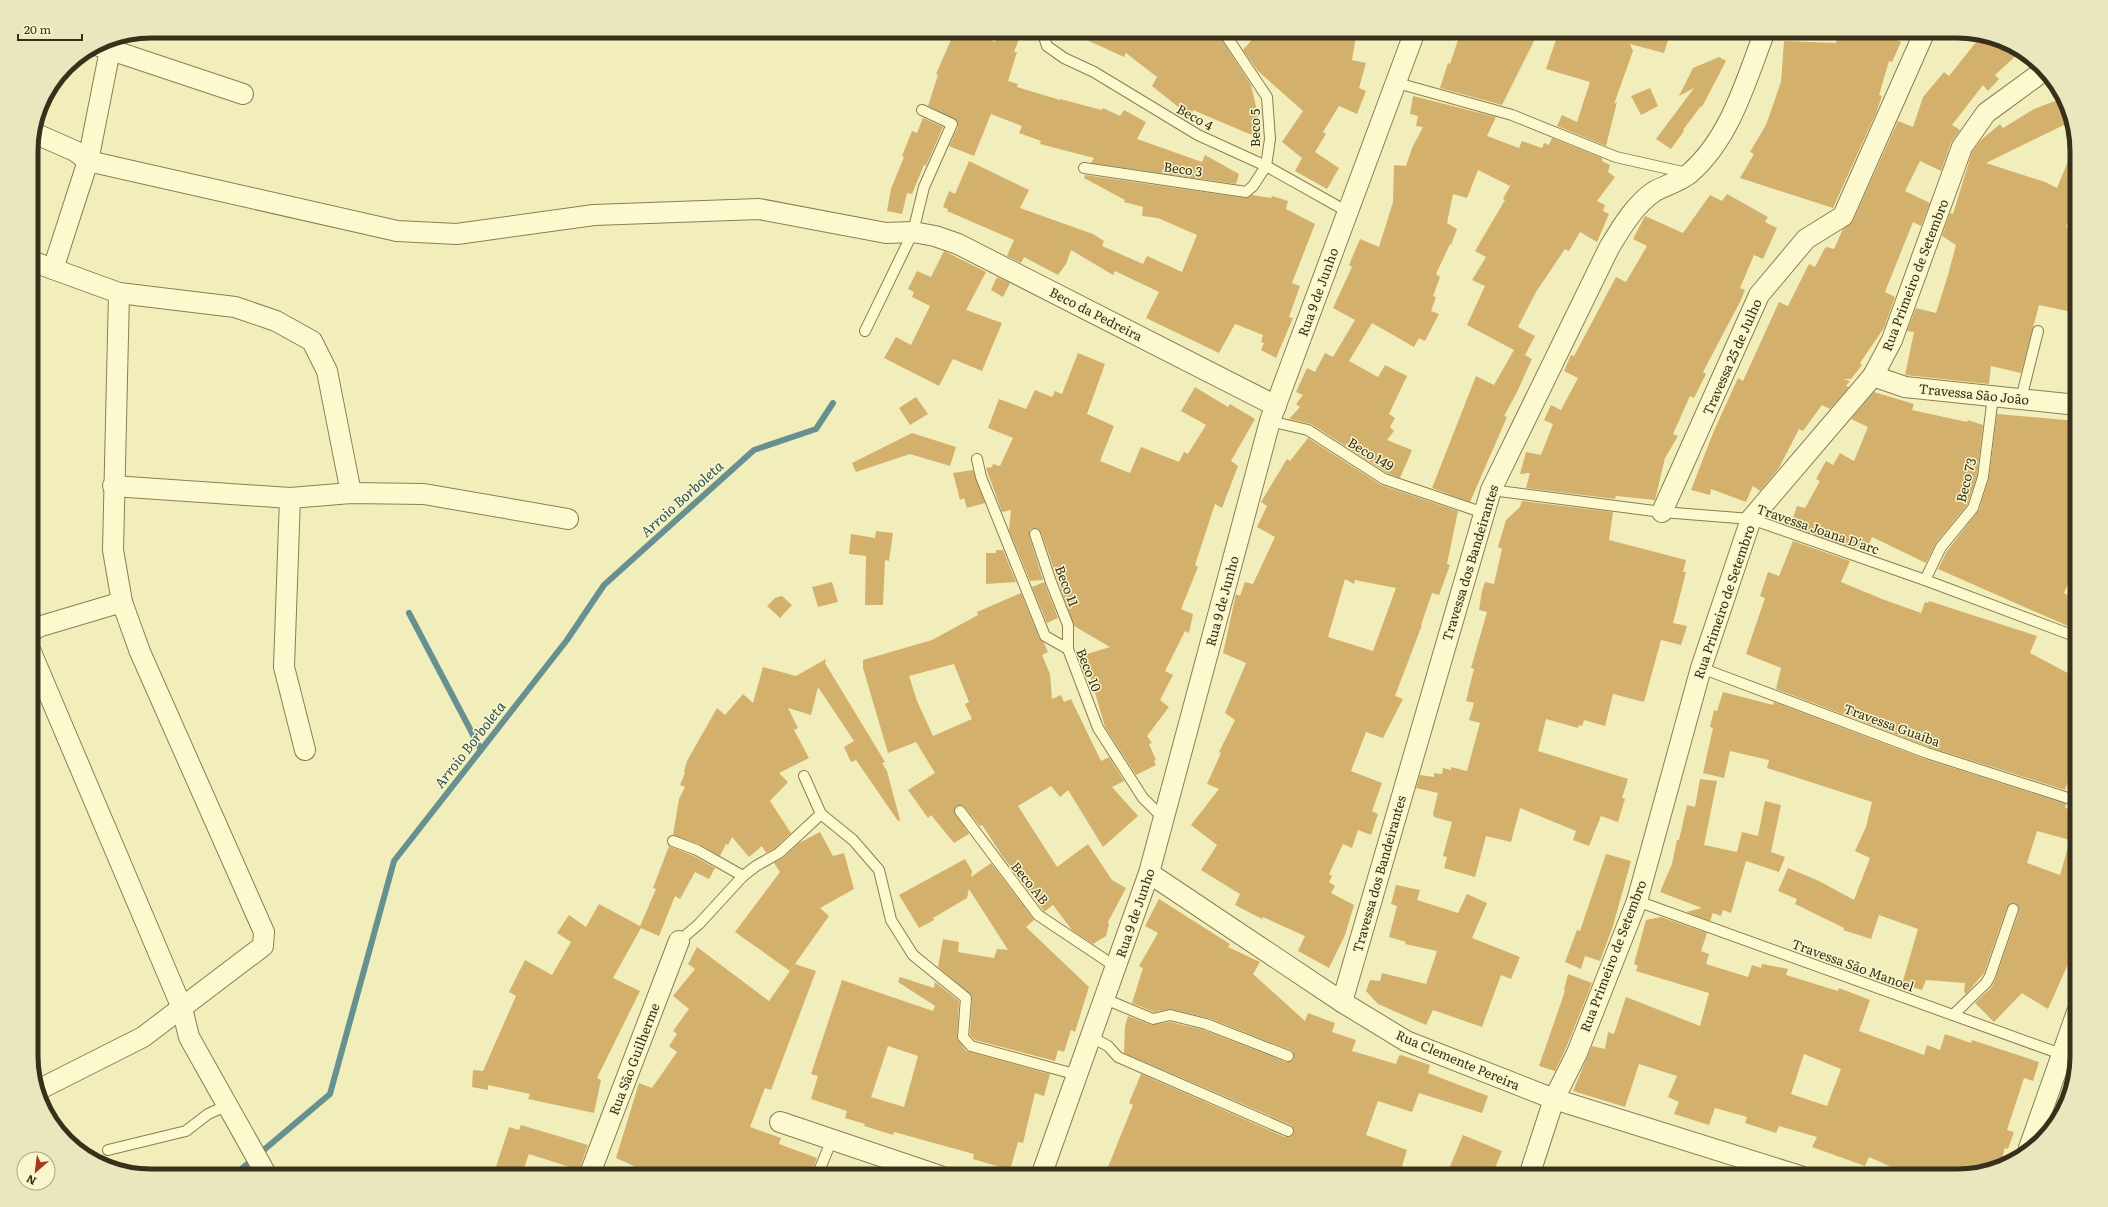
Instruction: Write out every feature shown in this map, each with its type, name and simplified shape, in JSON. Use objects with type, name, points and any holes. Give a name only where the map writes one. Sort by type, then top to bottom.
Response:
[{"type":"street","name":"Rua 9 de Junho","points":[[1044,1169],[1149,873],[1273,413],[1413,38]]},
{"type":"street","points":[[1689,174],[1711,150],[1728,123],[1762,38]]},
{"type":"street","name":"Travessa 25 de Julho","points":[[1662,512],[1759,295],[1806,239],[1843,216],[1922,38]]},
{"type":"street","points":[[110,46],[243,94]]},
{"type":"street","points":[[53,269],[88,161],[106,48]]},
{"type":"street","name":"Rua Primeiro de Setembro","points":[[1532,1169],[1554,1099],[1577,1053],[1636,901],[1701,668],[1751,519],[1873,376],[1892,340],[1962,147],[1986,114],[2040,74]]},
{"type":"street","points":[[39,135],[75,151],[88,161]]},
{"type":"street","name":"Beco da Pedreira","points":[[88,161],[397,231],[457,234],[594,215],[759,209],[886,232],[913,232],[935,236],[958,244],[1273,413]]},
{"type":"street","name":"Travessa dos Bandeirantes","points":[[1342,1002],[1491,490],[1609,248],[1629,216],[1654,192],[1689,174]]},
{"type":"street","points":[[38,264],[118,293],[235,308],[276,322],[312,341],[327,370],[351,493]]},
{"type":"street","points":[[43,1088],[143,1037],[263,946],[264,932],[140,652],[122,602],[113,550],[113,486],[118,293]]},
{"type":"street","name":"Travessa São João","points":[[1873,376],[1905,386],[2070,404]]},
{"type":"street","points":[[113,486],[290,498],[351,493],[424,494],[568,519]]},
{"type":"street","points":[[290,498],[284,667],[305,750]]},
{"type":"street","points":[[38,627],[122,602]]},
{"type":"street","points":[[38,669],[182,1008],[189,1037],[263,1169]]},
{"type":"street","name":"Rua Clemente Pereira","points":[[1149,873],[1342,1002],[1406,1041],[1554,1099],[1778,1169]]},
{"type":"street","name":"Rua São Guilherme","points":[[593,1169],[679,941]]},
{"type":"street","points":[[2031,1141],[2070,1030]]},
{"type":"street","points":[[780,1122],[832,1139],[909,1169]]},
{"type":"lane","name":"Beco 4","points":[[1044,38],[1047,46],[1064,58],[1094,72],[1198,135],[1266,166],[1348,212]]},
{"type":"lane","name":"Beco 5","points":[[1228,38],[1267,97],[1270,139],[1266,166]]},
{"type":"lane","points":[[1397,83],[1512,115],[1616,157],[1689,174]]},
{"type":"lane","points":[[865,331],[913,232],[924,188],[952,124],[922,110]]},
{"type":"lane","name":"Beco 3","points":[[1084,168],[1246,192],[1253,186],[1266,166]]},
{"type":"lane","points":[[2021,399],[2038,331]]},
{"type":"lane","name":"Beco 73","points":[[1925,580],[1941,547],[1973,508],[1983,477],[1993,396]]},
{"type":"lane","name":"Beco 149","points":[[1273,413],[1308,430],[1384,479],[1484,512]]},
{"type":"lane","name":"Beco 10","points":[[977,459],[981,477],[1045,636],[1068,649],[1098,728],[1143,798],[1164,820]]},
{"type":"lane","name":"Travessa Joana D'arc","points":[[1491,490],[1662,512],[1751,519],[1925,580],[2070,634]]},
{"type":"lane","name":"Beco 11","points":[[1035,534],[1051,582],[1068,625],[1068,649]]},
{"type":"lane","name":"Travessa Guaíba","points":[[1701,668],[1927,753],[2070,799]]},
{"type":"lane","points":[[804,776],[821,814],[853,840],[879,870],[891,920],[914,955],[966,998],[963,1038],[971,1046],[1078,1075]]},
{"type":"lane","name":"Beco AB","points":[[960,811],[1038,915],[1116,967]]},
{"type":"lane","points":[[679,941],[699,924],[743,876],[756,866],[779,853],[821,814]]},
{"type":"lane","points":[[673,842],[697,850],[743,876]]},
{"type":"lane","name":"Travessa São Manoel","points":[[1636,901],[2061,1054]]},
{"type":"lane","points":[[1952,1014],[1986,983],[1990,976],[2013,909]]},
{"type":"lane","points":[[1105,999],[1153,1018],[1170,1015],[1206,1024],[1288,1056]]},
{"type":"lane","points":[[1091,1036],[1108,1046],[1118,1057],[1288,1131]]},
{"type":"lane","points":[[108,1150],[186,1132],[208,1114],[228,1105]]},
{"type":"lane","points":[[820,1169],[832,1139]]},
{"type":"building","points":[[952,38],[986,38],[995,42],[996,38],[1019,38],[1014,52],[1017,52],[1008,81],[1018,84],[1017,87],[1060,100],[1102,110],[1103,108],[1120,116],[1124,110],[1146,122],[1137,139],[1202,162],[1205,155],[1239,174],[1236,184],[1091,163],[1094,158],[1040,144],[1041,141],[1019,133],[1022,126],[991,114],[974,156],[949,146],[958,127],[957,121],[928,106],[938,75],[936,74]]},
{"type":"building","points":[[1082,38],[1153,38],[1155,40],[1157,38],[1221,38],[1251,85],[1259,119],[1261,139],[1193,110],[1191,117],[1152,86],[1157,77],[1126,53],[1124,57]]},
{"type":"building","points":[[1254,38],[1356,38],[1352,60],[1366,63],[1359,88],[1366,91],[1357,114],[1339,106],[1323,132],[1326,134],[1315,152],[1339,168],[1327,189],[1295,171],[1302,158],[1282,142],[1303,111],[1258,71],[1243,50]]},
{"type":"building","points":[[1459,38],[1536,38],[1502,105],[1440,88],[1448,63],[1450,64]]},
{"type":"building","points":[[1557,38],[1669,38],[1664,53],[1630,44],[1633,51],[1614,104],[1617,102],[1606,146],[1557,126],[1562,115],[1577,122],[1590,82],[1546,69]]},
{"type":"building","points":[[1837,38],[1894,38],[1901,42],[1892,62],[1889,61],[1879,95],[1882,96],[1876,113],[1833,208],[1740,178],[1754,154],[1750,152],[1766,125],[1781,82],[1784,41],[1836,43]]},
{"type":"building","points":[[1977,40],[2000,47],[2016,55],[1995,75],[1999,79],[1988,91],[1983,85],[1952,125],[1960,130],[1951,143],[1941,171],[1920,161],[1905,191],[1930,203],[1921,226],[1913,222],[1885,292],[1895,297],[1884,328],[1860,363],[1862,365],[1851,379],[1843,379],[1850,381],[1846,386],[1849,387],[1830,409],[1822,405],[1803,431],[1799,429],[1779,468],[1760,491],[1753,486],[1746,502],[1711,489],[1710,495],[1691,490],[1713,433],[1738,378],[1743,381],[1779,302],[1788,306],[1809,264],[1815,267],[1825,248],[1827,247],[1834,249],[1843,229],[1853,221],[1898,121],[1913,127],[1923,97],[1944,72],[1949,76]]},
{"type":"building","points":[[1719,57],[1726,61],[1702,107],[1701,106],[1683,130],[1684,131],[1671,149],[1656,139],[1694,88],[1679,96],[1693,68]]},
{"type":"building","points":[[1650,88],[1658,106],[1641,115],[1631,96]]},
{"type":"building","points":[[1413,96],[1496,117],[1487,136],[1519,148],[1522,141],[1542,148],[1544,143],[1549,145],[1552,138],[1602,158],[1602,161],[1610,165],[1608,172],[1615,177],[1597,201],[1605,205],[1603,211],[1609,214],[1597,242],[1580,232],[1569,251],[1565,249],[1536,292],[1518,327],[1535,336],[1525,355],[1532,359],[1504,416],[1507,417],[1470,502],[1432,488],[1476,376],[1494,385],[1514,350],[1467,325],[1485,286],[1472,280],[1486,257],[1475,251],[1505,200],[1503,199],[1510,186],[1478,170],[1467,198],[1453,194],[1447,223],[1457,229],[1451,245],[1450,244],[1436,274],[1440,277],[1433,296],[1436,297],[1431,311],[1439,314],[1425,341],[1419,338],[1414,347],[1372,323],[1349,361],[1378,377],[1385,365],[1407,376],[1389,414],[1395,418],[1390,427],[1394,431],[1387,440],[1412,450],[1400,478],[1387,473],[1311,424],[1289,419],[1300,407],[1296,404],[1303,395],[1296,392],[1307,368],[1315,372],[1325,353],[1333,357],[1355,320],[1333,308],[1352,267],[1349,265],[1360,239],[1379,247],[1393,202],[1394,165],[1406,166],[1412,148],[1423,127],[1416,126],[1418,116],[1410,114]]},
{"type":"building","points":[[2057,100],[2066,124],[1986,163],[2045,182],[2057,188],[2070,157],[2070,218],[2066,227],[2070,229],[2070,312],[2039,305],[2021,373],[1991,366],[1989,384],[1905,375],[1914,332],[1907,331],[1916,308],[1936,313],[1948,275],[1956,245],[1942,236],[1950,213],[1953,214],[1972,152],[1981,140],[2000,124],[2003,128],[2034,109]]},
{"type":"building","points":[[923,118],[943,127],[926,166],[924,165],[912,194],[907,193],[902,214],[887,211],[891,189],[904,157],[902,156],[912,131],[917,133]]},
{"type":"building","points":[[969,161],[1029,190],[1020,208],[1093,234],[1104,241],[1102,246],[1143,264],[1147,256],[1182,272],[1197,235],[1158,218],[1142,216],[1143,207],[1124,202],[1125,200],[1084,178],[1085,175],[1245,198],[1252,195],[1271,198],[1272,196],[1288,201],[1286,209],[1315,224],[1292,283],[1300,286],[1289,317],[1293,318],[1276,358],[1261,350],[1264,343],[1261,342],[1263,335],[1235,324],[1219,353],[1146,318],[1159,292],[1115,271],[1113,275],[1071,250],[1066,264],[1058,275],[1024,257],[1021,263],[1007,256],[1014,240],[947,211],[948,209],[943,207],[949,191],[955,194]]},
{"type":"building","points":[[1727,194],[1768,217],[1765,222],[1777,228],[1763,259],[1754,255],[1740,288],[1745,290],[1741,300],[1703,372],[1706,374],[1694,398],[1690,396],[1673,434],[1678,436],[1665,458],[1655,500],[1616,496],[1615,499],[1526,488],[1530,473],[1520,474],[1526,452],[1541,455],[1553,424],[1544,420],[1551,405],[1561,410],[1578,378],[1564,371],[1571,355],[1574,356],[1616,277],[1626,282],[1647,246],[1633,239],[1645,216],[1683,233],[1710,195],[1722,201]]},
{"type":"building","points":[[944,251],[986,272],[966,310],[1002,323],[982,371],[953,359],[939,386],[884,358],[896,337],[911,345],[930,306],[912,297],[914,292],[908,289],[917,271],[931,277]]},
{"type":"building","points":[[997,277],[1010,283],[1003,297],[991,290]]},
{"type":"building","points":[[1078,353],[1105,364],[1087,414],[1114,426],[1100,461],[1130,473],[1141,447],[1179,462],[1184,452],[1188,454],[1206,425],[1181,411],[1195,387],[1228,407],[1230,404],[1255,419],[1231,461],[1238,466],[1222,508],[1215,504],[1195,565],[1198,567],[1181,609],[1193,614],[1189,633],[1185,631],[1165,671],[1173,675],[1160,700],[1169,707],[1147,736],[1152,743],[1149,744],[1156,760],[1154,761],[1156,765],[1136,775],[1105,727],[1084,655],[1110,647],[1074,626],[1041,532],[1036,528],[1030,529],[1029,536],[1043,580],[1030,581],[1009,530],[1011,510],[1002,512],[986,468],[992,467],[993,464],[1000,466],[1013,438],[988,428],[999,399],[1026,409],[1035,390],[1052,397],[1055,391],[1062,394]]},
{"type":"building","points":[[1874,392],[1914,404],[1912,410],[1967,422],[1968,420],[1983,425],[1977,476],[1967,505],[1936,543],[1926,563],[1872,537],[1867,550],[1856,546],[1855,549],[1798,529],[1800,524],[1792,521],[1797,506],[1805,508],[1820,481],[1816,479],[1826,461],[1833,465],[1840,453],[1854,461],[1868,427],[1851,419]]},
{"type":"building","points":[[916,397],[928,414],[910,425],[899,408]]},
{"type":"building","points":[[1997,414],[2070,420],[2070,579],[2064,593],[2070,597],[2070,627],[1938,569],[1947,551],[1979,510],[1989,478]]},
{"type":"building","points":[[912,433],[956,447],[950,466],[910,454],[856,472],[852,463]]},
{"type":"building","points":[[1308,438],[1381,485],[1458,511],[1447,564],[1450,565],[1439,595],[1432,593],[1422,625],[1395,696],[1403,699],[1383,738],[1366,732],[1351,771],[1382,783],[1372,811],[1378,814],[1371,835],[1358,830],[1352,848],[1343,844],[1329,874],[1332,876],[1329,882],[1335,886],[1331,893],[1354,905],[1345,935],[1329,968],[1298,951],[1305,936],[1263,917],[1262,919],[1235,905],[1240,894],[1201,870],[1217,845],[1191,825],[1219,789],[1207,784],[1221,753],[1219,752],[1235,720],[1225,713],[1246,663],[1223,653],[1236,594],[1240,596],[1245,582],[1253,584],[1275,537],[1257,527],[1267,506],[1261,502],[1287,459],[1290,461]],"holes":[[[1345,579],[1354,584],[1355,580],[1396,588],[1373,651],[1328,637]]]},
{"type":"building","points":[[973,470],[985,503],[967,508],[964,498],[960,500],[953,473]]},
{"type":"building","points":[[1522,501],[1613,512],[1609,540],[1686,560],[1683,572],[1686,572],[1673,623],[1687,626],[1681,645],[1661,640],[1644,702],[1613,694],[1605,726],[1584,720],[1582,726],[1579,725],[1578,728],[1546,719],[1538,751],[1628,779],[1622,798],[1625,799],[1618,822],[1601,816],[1589,846],[1573,840],[1576,831],[1520,808],[1511,842],[1486,836],[1475,877],[1444,868],[1447,857],[1443,856],[1452,822],[1434,817],[1433,814],[1438,793],[1416,788],[1420,775],[1434,777],[1434,773],[1442,774],[1443,768],[1451,770],[1451,767],[1467,771],[1480,723],[1469,720],[1474,703],[1466,701],[1474,669],[1471,668],[1487,612],[1479,610],[1482,591],[1485,582],[1494,584],[1502,549],[1498,547],[1506,520],[1520,507]]},
{"type":"building","points":[[876,531],[893,533],[889,561],[885,560],[883,605],[865,605],[866,556],[849,554],[851,534],[875,538]]},
{"type":"building","points":[[1793,541],[1850,561],[1841,582],[1882,599],[1921,613],[1925,602],[1928,603],[1929,601],[2037,636],[2030,653],[2070,674],[2070,776],[2065,790],[1929,747],[1776,689],[1781,668],[1746,654],[1765,598],[1760,596],[1768,572],[1779,576]]},
{"type":"building","points":[[996,550],[1003,550],[1016,582],[986,584],[986,553],[996,553]]},
{"type":"building","points":[[832,582],[838,602],[818,607],[812,587]]},
{"type":"building","points":[[1044,582],[1058,618],[1047,623],[1032,587]]},
{"type":"building","points":[[1021,593],[1039,638],[1044,643],[1048,652],[1042,655],[1050,674],[1052,699],[1061,695],[1064,702],[1071,699],[1101,761],[1109,757],[1124,781],[1112,787],[1138,816],[1103,847],[1068,790],[1060,797],[1051,786],[1018,806],[1057,867],[1088,844],[1112,880],[1126,888],[1108,922],[1109,924],[1106,936],[1093,944],[1072,930],[1053,905],[1044,912],[1001,854],[982,825],[980,826],[963,805],[956,806],[954,812],[969,834],[954,843],[931,815],[928,818],[908,790],[935,773],[916,742],[888,753],[863,668],[863,660],[932,640],[978,615],[977,612]],"holes":[[[954,664],[969,702],[965,704],[972,719],[933,736],[917,701],[909,676]]]},
{"type":"building","points":[[782,596],[792,605],[780,618],[767,606],[775,598]]},
{"type":"building","points":[[826,659],[825,663],[885,762],[882,763],[887,771],[900,820],[898,821],[856,760],[851,762],[844,747],[854,741],[818,687],[811,715],[788,708],[798,728],[794,730],[809,758],[779,773],[788,782],[770,801],[791,833],[775,848],[766,853],[762,846],[749,857],[732,837],[728,845],[726,844],[720,856],[699,844],[673,835],[679,799],[685,787],[680,785],[685,773],[687,761],[717,708],[725,715],[743,694],[753,703],[763,667],[796,676]]},
{"type":"building","points":[[1723,692],[1773,705],[1774,702],[1925,759],[2066,804],[2065,808],[2070,809],[2070,840],[2070,946],[2067,953],[2070,954],[2070,960],[2048,1009],[2022,993],[1994,1022],[1975,1003],[1991,988],[1996,978],[2019,911],[2019,907],[2015,903],[2011,903],[2007,907],[1984,973],[1966,994],[1964,992],[1965,983],[1926,980],[1922,990],[1902,984],[1918,929],[1879,915],[1871,939],[1843,930],[1844,928],[1795,904],[1797,899],[1778,891],[1788,868],[1819,881],[1854,900],[1870,858],[1855,851],[1866,827],[1872,802],[1767,768],[1769,760],[1730,751],[1724,778],[1703,773],[1713,728],[1710,727],[1714,710],[1717,711]],"holes":[[[2037,831],[2070,840],[2060,875],[2027,863]]]},
{"type":"building","points":[[1700,779],[1717,781],[1704,845],[1737,852],[1742,832],[1758,836],[1765,801],[1781,805],[1771,852],[1785,857],[1779,872],[1746,861],[1731,913],[1723,910],[1721,916],[1713,913],[1710,921],[1686,912],[1702,908],[1660,892],[1672,864],[1687,805],[1695,807]]},
{"type":"building","points":[[820,832],[833,856],[844,853],[854,889],[820,908],[829,916],[790,971],[735,932],[780,872],[774,863],[783,858],[799,843]]},
{"type":"building","points":[[669,846],[694,856],[715,868],[709,879],[695,872],[680,899],[675,896],[659,936],[641,928],[613,978],[640,991],[597,1078],[601,1080],[594,1113],[528,1099],[530,1094],[488,1085],[488,1090],[472,1087],[473,1070],[483,1071],[516,996],[509,992],[525,960],[552,975],[571,942],[557,933],[569,915],[586,927],[599,904],[640,926],[656,889],[653,888]]},
{"type":"building","points":[[1606,854],[1631,861],[1613,926],[1600,961],[1585,956],[1581,969],[1565,962],[1577,930],[1580,931]]},
{"type":"building","points":[[965,859],[972,871],[971,877],[991,863],[1034,920],[1026,927],[1089,987],[1075,1032],[1071,1030],[1064,1052],[1058,1050],[1055,1061],[975,1040],[970,1035],[972,996],[938,967],[943,939],[959,942],[958,952],[994,958],[997,949],[1008,950],[969,889],[967,898],[919,928],[899,895]]},
{"type":"building","points":[[1396,885],[1420,890],[1417,900],[1458,913],[1467,894],[1487,903],[1472,938],[1520,957],[1511,979],[1501,975],[1482,1027],[1433,1010],[1426,1025],[1378,1004],[1366,991],[1370,980],[1380,981],[1382,973],[1426,984],[1437,951],[1405,944],[1406,942],[1389,937],[1397,906],[1391,904]]},
{"type":"building","points":[[1159,899],[1230,944],[1228,947],[1260,962],[1253,974],[1305,1021],[1308,1013],[1335,1023],[1332,1032],[1356,1040],[1352,1051],[1396,1064],[1399,1056],[1401,1055],[1430,1065],[1428,1073],[1488,1096],[1482,1113],[1419,1093],[1412,1112],[1378,1101],[1366,1135],[1407,1150],[1401,1169],[1113,1169],[1108,1167],[1133,1105],[1129,1103],[1141,1074],[1285,1137],[1292,1136],[1294,1133],[1291,1125],[1124,1053],[1125,1026],[1128,1016],[1151,1025],[1170,1022],[1204,1030],[1286,1062],[1292,1061],[1294,1058],[1293,1052],[1290,1050],[1208,1018],[1171,1009],[1154,1012],[1132,1003],[1143,968],[1139,966],[1158,933],[1145,926]]},
{"type":"building","points":[[1661,917],[1707,933],[1701,951],[1709,954],[1706,964],[1748,977],[1752,965],[1761,968],[1762,964],[1788,969],[1786,975],[1838,991],[1839,988],[1870,1000],[1859,1031],[1924,1055],[1927,1045],[1940,1050],[1945,1034],[1971,1043],[1972,1040],[2039,1062],[2033,1081],[2024,1078],[2007,1130],[2014,1132],[2008,1149],[2005,1148],[2001,1159],[1972,1168],[1896,1169],[1869,1157],[1865,1166],[1812,1147],[1817,1137],[1779,1126],[1776,1133],[1745,1123],[1747,1117],[1715,1108],[1709,1125],[1674,1114],[1679,1102],[1668,1097],[1677,1076],[1639,1064],[1625,1107],[1573,1091],[1592,1046],[1605,1049],[1608,1032],[1614,1034],[1626,997],[1700,1026],[1709,993],[1636,971],[1638,966],[1634,964],[1646,920]],"holes":[[[1804,1054],[1841,1069],[1827,1106],[1791,1094]]]},
{"type":"building","points":[[697,947],[769,1001],[795,964],[816,971],[771,1090],[765,1088],[750,1127],[781,1138],[779,1144],[817,1158],[813,1169],[640,1169],[616,1158],[639,1083],[652,1088],[677,1052],[669,1046],[677,1034],[673,1031],[689,1009],[673,996],[695,969],[688,964]]},
{"type":"building","points":[[1568,974],[1592,983],[1566,1048],[1555,1071],[1539,1066],[1565,991]]},
{"type":"building","points":[[900,977],[934,988],[935,982],[959,1001],[957,1039],[966,1051],[1050,1074],[1044,1096],[1035,1093],[1023,1143],[1018,1142],[1010,1169],[973,1159],[974,1154],[894,1132],[893,1135],[864,1126],[865,1124],[845,1118],[847,1111],[811,1099],[818,1076],[811,1074],[842,980],[933,1011],[935,1006],[898,982]],"holes":[[[888,1046],[918,1056],[904,1107],[871,1097]]]},
{"type":"building","points":[[521,1125],[588,1145],[579,1169],[529,1154],[524,1169],[495,1169],[509,1127],[519,1130]]},
{"type":"building","points":[[1463,1135],[1502,1151],[1495,1169],[1449,1169]]},
{"type":"waterway","name":"Arroio Borboleta","points":[[241,1169],[330,1094],[394,861],[567,640],[604,585],[754,450],[816,429],[833,403]]},
{"type":"waterway","points":[[409,613],[481,750]]}]
